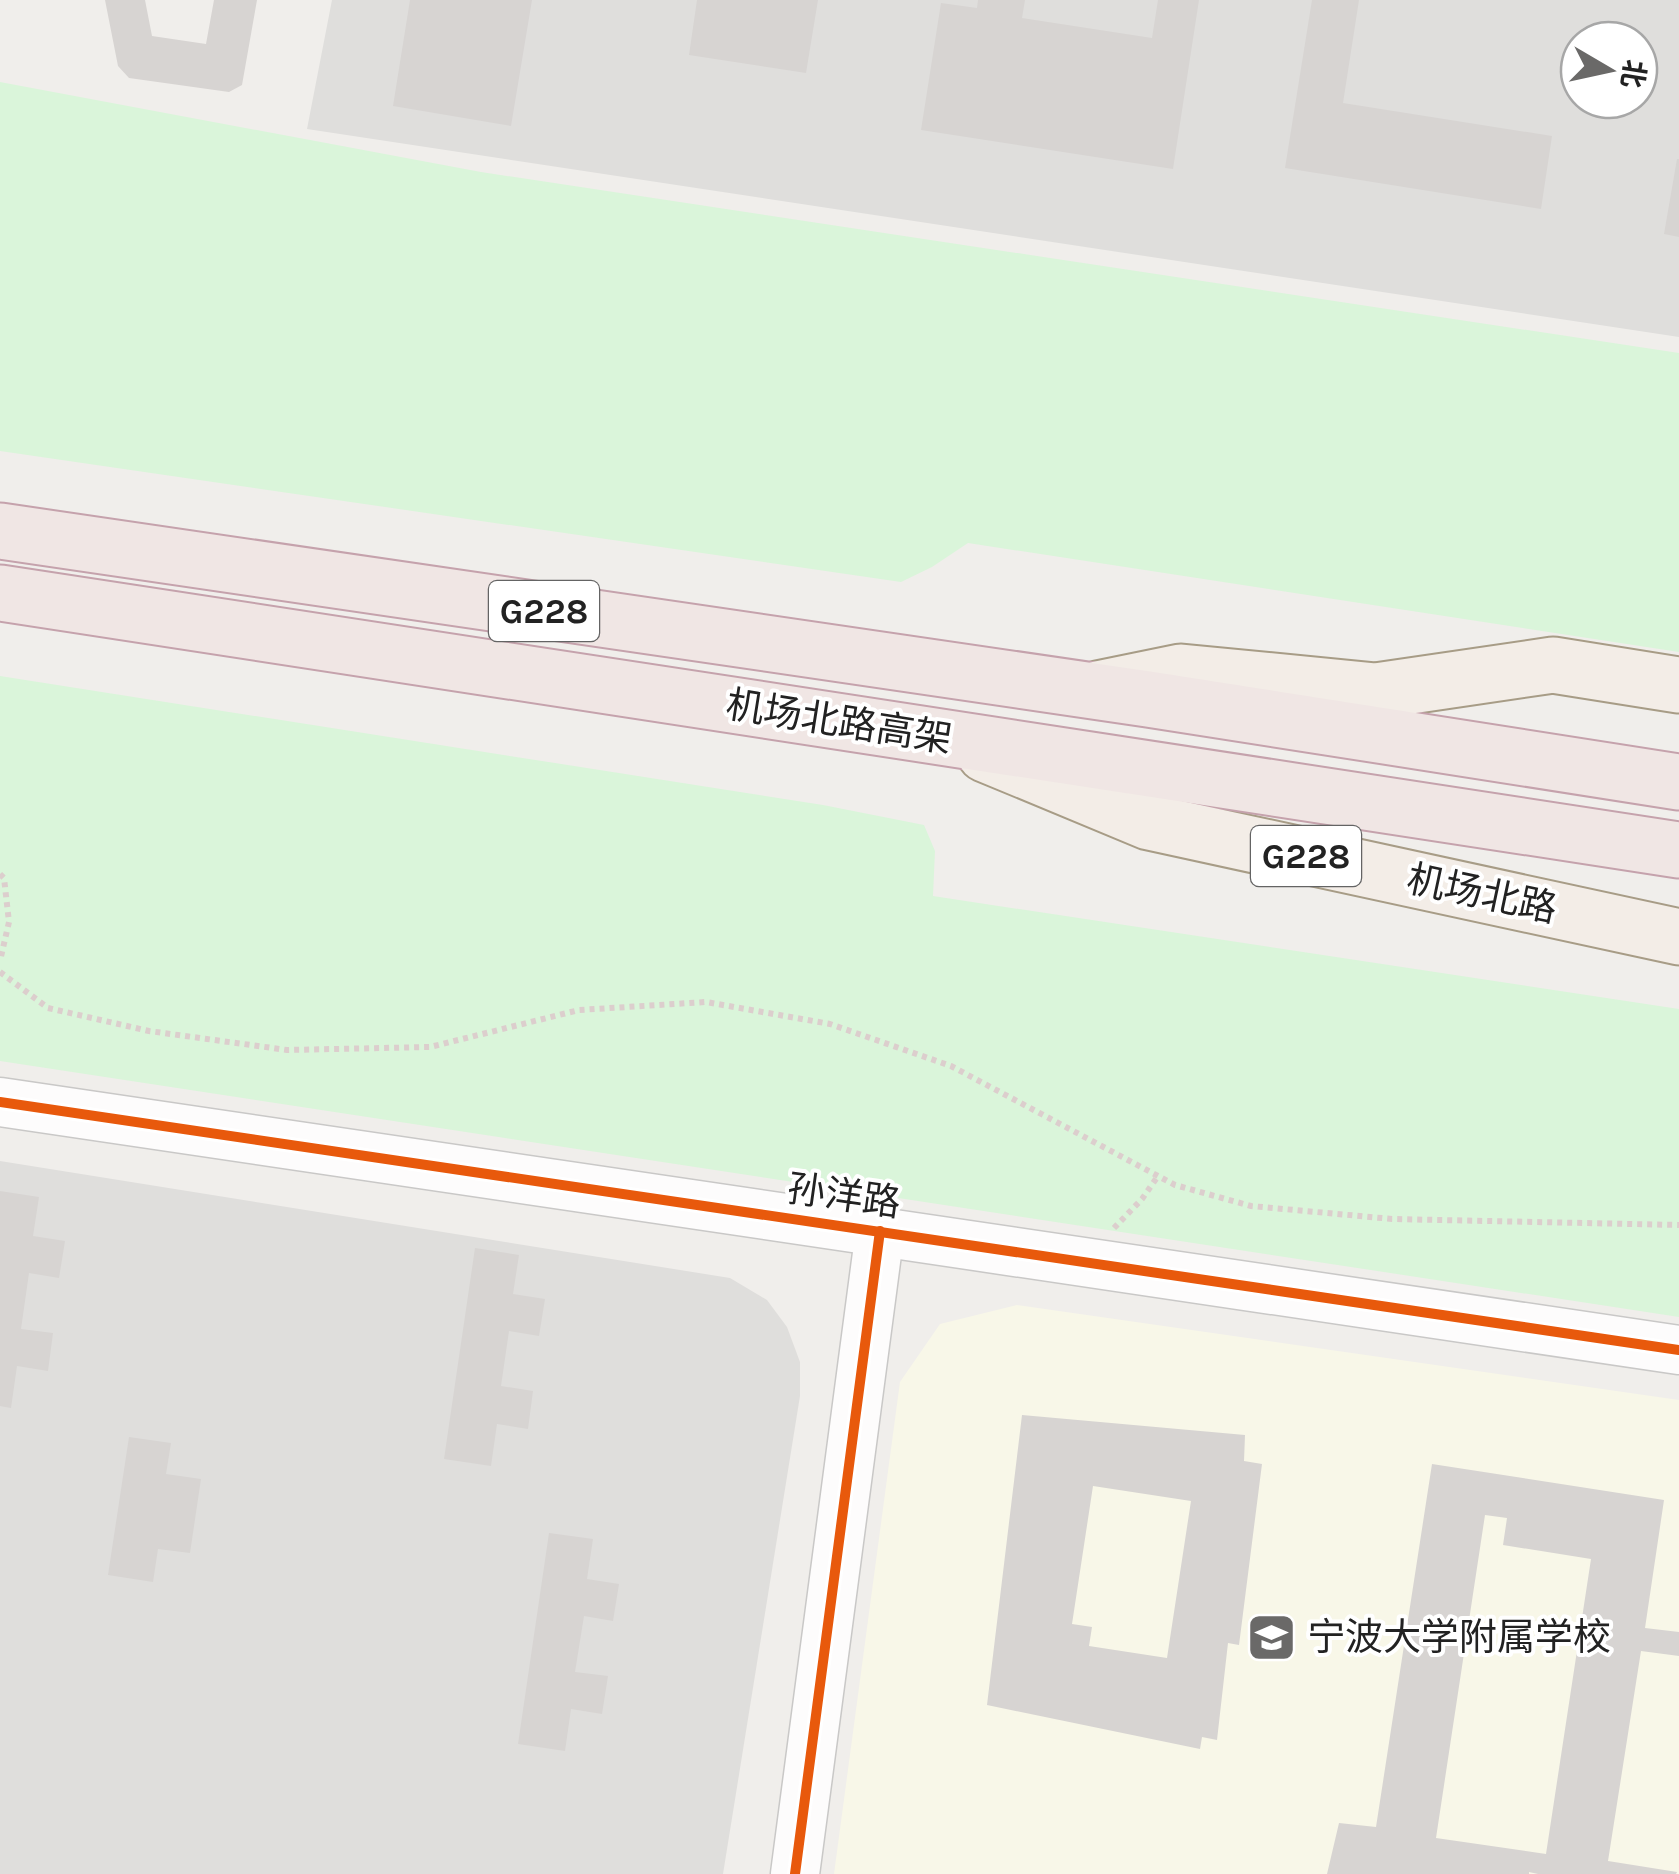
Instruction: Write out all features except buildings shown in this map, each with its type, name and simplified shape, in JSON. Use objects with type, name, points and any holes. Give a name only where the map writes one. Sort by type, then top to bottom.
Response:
[{"type":"highway","name":"机场北路高架","points":[[0,531],[1089,690],[1679,782]]},
{"type":"highway","name":"机场北路高架","points":[[0,593],[1679,850]]},
{"type":"main road","name":"G228","points":[[1089,690],[1181,672],[1376,691],[1553,665],[1679,686]]},
{"type":"main road","name":"机场北路","points":[[945,738],[1148,822],[1679,937]]},
{"type":"street","name":"孙洋路","points":[[0,1102],[1679,1350]]},
{"type":"street","points":[[795,1874],[880,1232]]},
{"type":"path","points":[[0,874],[4,878],[10,922],[0,961]]},
{"type":"path","points":[[0,972],[48,1008],[150,1031],[287,1050],[430,1047],[579,1010],[706,1002],[830,1024],[951,1066],[1174,1185],[1252,1206],[1392,1219],[1679,1225]]},
{"type":"path","points":[[1081,1261],[1142,1199],[1158,1176]]},
{"type":"shaded area","points":[[332,0],[1679,0],[1679,337],[307,129]]},
{"type":"shaded area","points":[[0,1161],[730,1278],[767,1300],[787,1327],[800,1362],[800,1396],[723,1874],[0,1874]]},
{"type":"shaded area","name":"宁波大学附属学校","points":[[1017,1305],[1679,1400],[1679,1874],[834,1874],[900,1382],[940,1324]]},
{"type":"green space","points":[[0,82],[481,172],[1679,353],[1679,652],[968,543],[901,582],[0,451]]},
{"type":"green space","points":[[0,676],[823,805],[924,825],[935,851],[933,896],[1679,1009],[1679,1317],[0,1061]]},
{"type":"cycle path","points":[[0,1102],[1679,1350]]},
{"type":"cycle path","points":[[795,1874],[880,1231]]},
{"type":"place","name":"宁波大学附属学校","points":[[1272,1637]]}]
